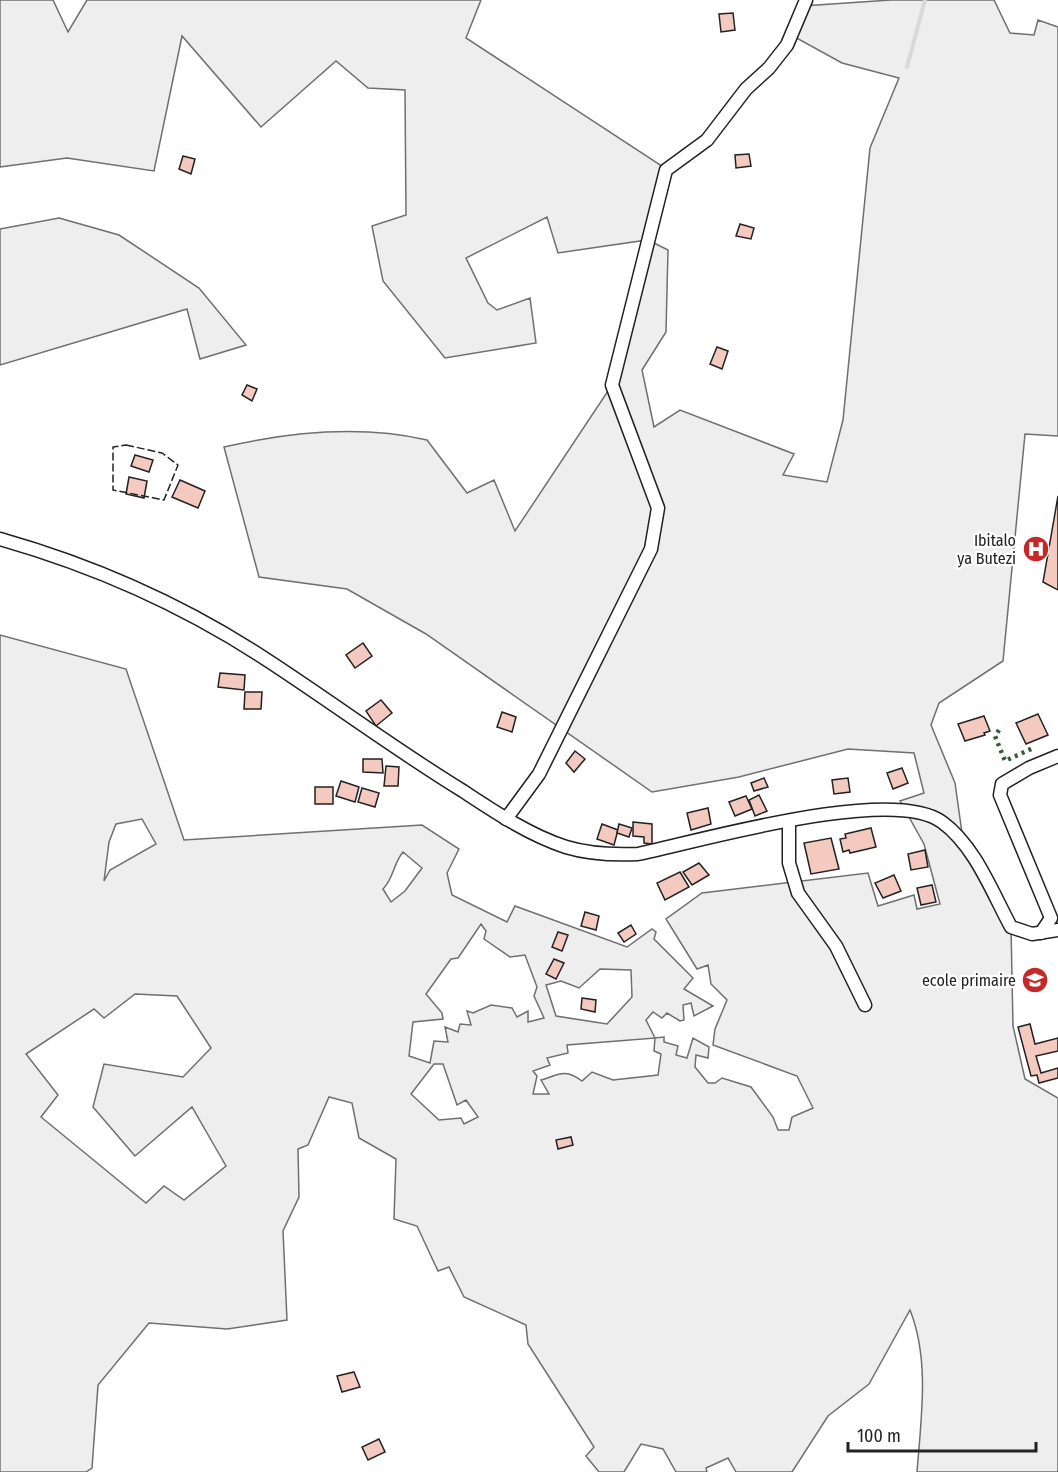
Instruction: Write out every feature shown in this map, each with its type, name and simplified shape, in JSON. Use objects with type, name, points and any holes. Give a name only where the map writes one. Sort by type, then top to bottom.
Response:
[{"type":"street","points":[[506,819],[539,774],[651,549],[658,508],[612,385],[666,170],[711,137],[746,89],[769,68],[787,45],[806,0]]},
{"type":"street","points":[[0,539],[98,570],[189,615],[268,660],[359,724],[506,819],[567,847],[616,855],[638,854],[789,821],[853,812],[907,810],[932,816],[963,840],[1011,927],[1032,934],[1058,930]]},
{"type":"street","points":[[1041,933],[1051,918],[1000,795],[1000,788],[1002,784],[1029,768],[1058,756]]},
{"type":"street","points":[[789,821],[789,863],[798,893],[836,946],[865,1005]]},
{"type":"shaded area","points":[[0,0],[53,0],[68,32],[87,0],[481,0],[466,38],[665,168],[648,240],[668,250],[666,332],[642,370],[654,427],[680,410],[794,454],[783,475],[827,482],[843,420],[870,148],[899,78],[842,63],[791,35],[802,6],[891,0],[994,0],[1010,33],[1034,35],[1038,20],[1058,27],[1058,436],[1025,434],[1003,661],[939,703],[931,725],[955,783],[963,840],[1011,927],[1013,1026],[1025,1079],[1058,1098],[1058,1472],[917,1472],[923,1390],[920,1349],[910,1310],[869,1384],[828,1416],[792,1472],[736,1472],[728,1458],[706,1468],[707,1472],[676,1472],[663,1449],[641,1444],[624,1472],[599,1472],[586,1456],[594,1447],[528,1344],[526,1325],[464,1297],[449,1267],[438,1271],[417,1226],[394,1219],[396,1159],[359,1138],[352,1103],[329,1097],[308,1145],[298,1149],[299,1197],[283,1231],[287,1320],[227,1329],[149,1323],[98,1385],[92,1468],[86,1472],[0,1472],[0,635],[126,669],[184,840],[422,825],[459,849],[447,873],[452,895],[507,922],[515,906],[627,947],[652,929],[656,932],[654,939],[693,978],[684,989],[713,1006],[694,1016],[691,1003],[683,1005],[684,1020],[680,1021],[667,1013],[662,1018],[653,1012],[646,1020],[655,1038],[664,1037],[664,1042],[678,1046],[676,1055],[687,1058],[693,1038],[709,1047],[708,1058],[696,1055],[695,1067],[708,1083],[715,1083],[722,1078],[751,1087],[773,1117],[778,1130],[789,1130],[792,1117],[813,1108],[797,1076],[713,1045],[715,1029],[727,1000],[711,984],[708,965],[697,969],[666,919],[702,893],[868,873],[878,906],[914,895],[917,909],[940,904],[924,844],[900,801],[924,793],[914,753],[848,749],[739,777],[652,792],[426,634],[347,589],[259,577],[224,447],[274,437],[351,432],[402,435],[427,440],[467,493],[494,480],[515,531],[612,385],[647,240],[558,253],[547,217],[466,258],[488,303],[497,310],[530,298],[536,343],[445,358],[383,281],[372,226],[406,215],[405,90],[368,88],[336,61],[261,127],[182,36],[154,171],[67,158],[0,167]],"holes":[[[142,819],[156,844],[110,870],[104,881],[109,842],[116,824]],[[403,852],[422,868],[405,891],[391,902],[383,889]],[[481,924],[486,931],[484,939],[510,957],[525,955],[537,987],[534,996],[544,1018],[528,1022],[528,1011],[517,1017],[512,1008],[491,1005],[473,1013],[467,1011],[471,1025],[460,1024],[458,1032],[445,1027],[448,1042],[434,1041],[430,1063],[409,1056],[413,1022],[443,1019],[442,1013],[426,994],[451,959],[458,958]],[[600,969],[631,970],[632,997],[607,1024],[556,1016],[546,985],[561,981],[579,988]],[[135,994],[177,996],[211,1048],[183,1077],[104,1064],[93,1107],[135,1156],[192,1107],[226,1166],[184,1200],[164,1186],[146,1203],[41,1117],[58,1095],[26,1054],[94,1009],[104,1018]],[[655,1038],[654,1051],[661,1054],[658,1075],[613,1080],[592,1072],[582,1081],[571,1075],[562,1074],[541,1080],[549,1094],[533,1094],[537,1076],[533,1071],[550,1065],[547,1058],[568,1053],[567,1045]],[[434,1064],[443,1064],[457,1105],[466,1100],[478,1117],[464,1124],[461,1118],[439,1120],[411,1094]]]},
{"type":"shaded area","points":[[59,218],[119,235],[199,288],[246,345],[200,359],[187,309],[0,365],[0,229]]},
{"type":"building","points":[[733,13],[735,30],[721,32],[719,14]]},
{"type":"building","points":[[749,154],[751,166],[736,168],[735,155]]},
{"type":"building","points":[[183,156],[195,159],[191,174],[179,169]]},
{"type":"building","points":[[740,224],[754,228],[751,239],[736,236]]},
{"type":"building","points":[[717,347],[728,351],[722,369],[710,364]]},
{"type":"building","points":[[247,385],[257,389],[252,401],[242,395]]},
{"type":"building","points":[[135,455],[153,460],[149,472],[131,466]]},
{"type":"building","points":[[129,477],[147,481],[144,498],[126,494]]},
{"type":"building","points":[[180,480],[205,491],[198,508],[172,497]]},
{"type":"building","name":"Ibitalo ya Butezi","points":[[1058,496],[1058,590],[1043,582]]},
{"type":"building","points":[[363,643],[372,656],[355,668],[346,655]]},
{"type":"building","points":[[220,673],[245,675],[244,690],[218,687]]},
{"type":"building","points":[[245,692],[262,692],[261,709],[244,709]]},
{"type":"building","points":[[381,700],[392,713],[376,726],[366,711]]},
{"type":"building","points":[[502,712],[516,717],[512,732],[497,727]]},
{"type":"building","points":[[1038,714],[1048,735],[1026,744],[1016,723]]},
{"type":"building","points":[[984,716],[990,731],[984,733],[985,735],[965,741],[958,724]]},
{"type":"building","points":[[575,751],[585,759],[574,772],[566,763]]},
{"type":"building","points":[[363,759],[382,759],[383,773],[363,772]]},
{"type":"building","points":[[386,766],[399,767],[398,786],[384,786]]},
{"type":"building","points":[[902,768],[908,783],[893,789],[887,773]]},
{"type":"building","points":[[764,778],[768,787],[754,791],[751,783]]},
{"type":"building","points":[[848,778],[850,792],[834,794],[832,780]]},
{"type":"building","points":[[341,781],[359,787],[355,802],[336,796]]},
{"type":"building","points":[[315,787],[333,787],[333,804],[315,804]]},
{"type":"building","points":[[362,788],[379,793],[375,807],[358,802]]},
{"type":"building","points":[[759,795],[767,811],[755,816],[749,800]]},
{"type":"building","points":[[746,796],[752,809],[735,816],[729,802]]},
{"type":"building","points":[[708,808],[711,824],[691,830],[687,813]]},
{"type":"building","points":[[633,822],[652,824],[652,844],[644,843],[644,837],[633,836]]},
{"type":"building","points":[[602,824],[618,830],[614,845],[597,839]]},
{"type":"building","points":[[619,824],[632,828],[629,837],[617,833]]},
{"type":"building","points":[[871,828],[876,847],[850,853],[849,850],[843,852],[840,839],[846,838],[845,834]]},
{"type":"building","points":[[831,838],[839,869],[811,874],[804,843]]},
{"type":"building","points":[[925,850],[928,867],[911,870],[908,854]]},
{"type":"building","points":[[699,863],[709,875],[692,885],[683,872]]},
{"type":"building","points":[[680,872],[689,887],[665,900],[657,883]]},
{"type":"building","points":[[894,875],[901,891],[883,898],[875,883]]},
{"type":"building","points":[[932,885],[936,902],[921,905],[917,888]]},
{"type":"building","points":[[585,912],[599,916],[596,930],[581,926]]},
{"type":"building","points":[[631,925],[636,934],[624,942],[618,933]]},
{"type":"building","points":[[558,932],[568,935],[562,951],[552,947]]},
{"type":"building","points":[[554,959],[564,963],[556,979],[546,974]]},
{"type":"building","points":[[582,998],[596,1000],[595,1012],[581,1009]]},
{"type":"building","points":[[1030,1024],[1035,1044],[1058,1038],[1058,1051],[1036,1056],[1041,1073],[1058,1068],[1058,1078],[1039,1083],[1037,1075],[1031,1076],[1018,1027]]},
{"type":"building","points":[[571,1137],[573,1145],[558,1149],[556,1140]]},
{"type":"building","points":[[354,1372],[360,1387],[342,1392],[337,1376]]},
{"type":"building","points":[[379,1439],[385,1452],[368,1460],[362,1447]]},
{"type":"waterway","points":[[907,67],[925,0]]},
{"type":"hedge","points":[[999,730],[995,736],[1005,761],[1033,748]]},
{"type":"fence","points":[[126,445],[162,453],[178,465],[164,500],[113,490],[113,447],[126,445]]},
{"type":"place","name":"Ibitalo ya Butezi","points":[[1036,549]]},
{"type":"place","name":"ecole primaire","points":[[1035,980]]}]
